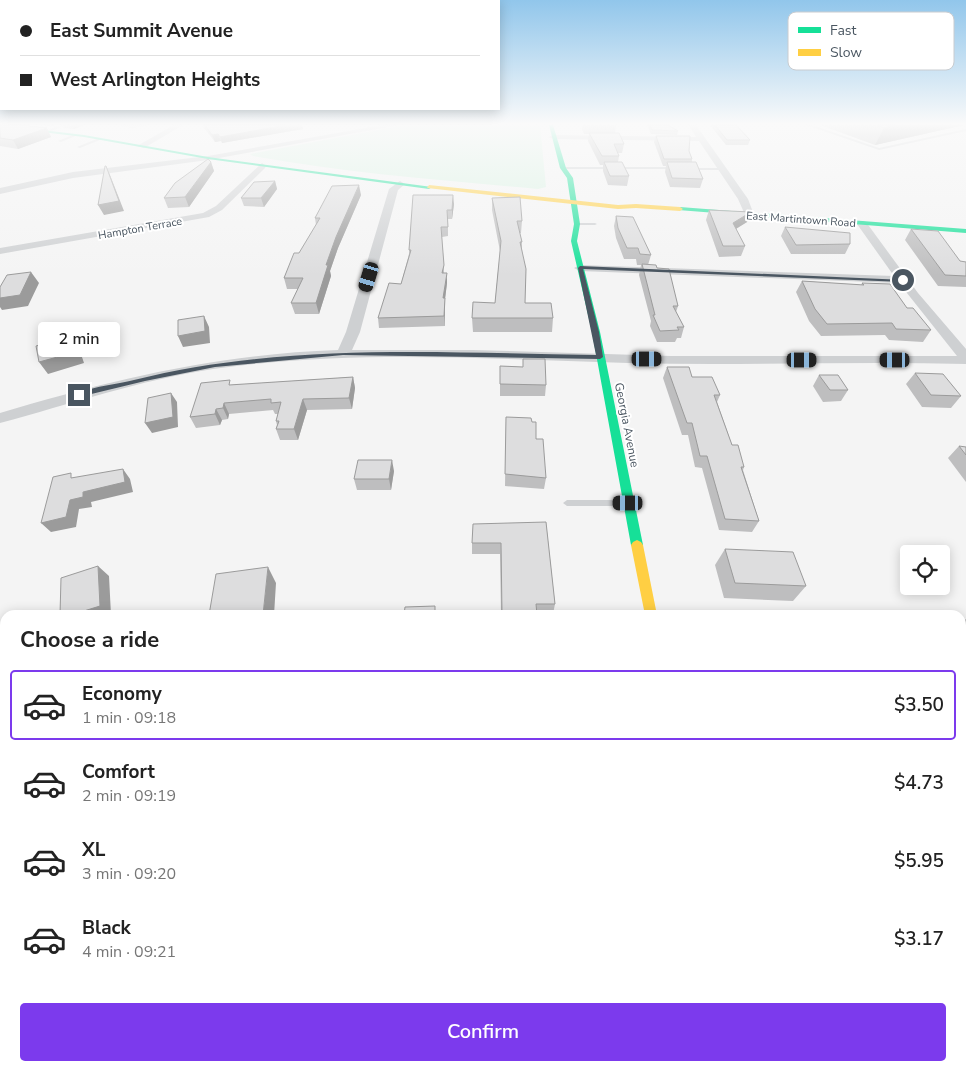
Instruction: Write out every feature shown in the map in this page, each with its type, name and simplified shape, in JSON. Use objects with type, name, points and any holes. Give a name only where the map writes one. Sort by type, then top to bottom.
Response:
[{"type":"main road","name":"East Martintown Road","points":[[331,175],[476,191],[558,192],[573,200],[618,207],[636,206],[686,213],[749,215],[966,231]]},
{"type":"main road","points":[[560,215],[558,192],[562,175]]},
{"type":"main road","name":"Georgia Avenue","points":[[568,175],[573,200],[571,227],[596,332],[650,610]]},
{"type":"street","points":[[0,190],[70,175]]},
{"type":"street","name":"Hampton Terrace","points":[[0,251],[206,215],[219,208],[253,175]]},
{"type":"street","points":[[727,175],[744,200],[749,215]]},
{"type":"street","points":[[343,354],[352,332],[394,189],[400,184]]},
{"type":"street","points":[[862,224],[903,280],[966,359]]},
{"type":"street","points":[[580,268],[903,280]]},
{"type":"street","points":[[0,418],[65,398],[183,371],[251,361],[343,354],[966,359]]},
{"type":"lane","points":[[571,227],[595,224]]},
{"type":"lane","points":[[567,503],[628,503]]},
{"type":"green space","points":[[389,175],[545,175],[546,187],[538,189]]},
{"type":"building","points":[[103,175],[109,175],[119,201],[98,205]]},
{"type":"building","points":[[186,175],[201,175],[185,197],[164,198],[175,183]]},
{"type":"building","points":[[610,175],[629,176],[610,176]]},
{"type":"building","points":[[671,175],[701,175],[703,179],[672,178]]},
{"type":"building","points":[[275,181],[261,198],[241,198],[254,182]]},
{"type":"building","points":[[359,185],[336,237],[316,303],[291,303],[303,278],[284,278],[294,253],[299,253],[320,218],[315,218],[332,186]]},
{"type":"building","points":[[413,195],[453,195],[452,210],[447,210],[448,227],[441,227],[444,265],[442,273],[447,273],[443,298],[445,298],[444,316],[378,318],[389,283],[401,284],[411,250],[409,250]]},
{"type":"building","points":[[520,197],[522,221],[517,221],[526,269],[525,303],[551,303],[553,318],[472,318],[473,302],[495,303],[501,241],[492,198]]},
{"type":"building","points":[[709,210],[751,212],[733,223],[745,246],[723,246]]},
{"type":"building","points":[[616,216],[633,217],[651,255],[640,254],[638,248],[627,248],[618,228]]},
{"type":"building","points":[[785,227],[850,233],[850,244],[796,245]]},
{"type":"building","points":[[911,229],[938,231],[960,261],[966,262],[966,276],[945,275]]},
{"type":"building","points":[[642,264],[656,265],[657,268],[669,269],[678,306],[673,306],[684,327],[677,327],[679,330],[660,331],[653,315],[655,315]]},
{"type":"building","points":[[31,272],[20,295],[0,298],[0,287],[7,275]]},
{"type":"building","points":[[802,281],[864,285],[862,283],[890,284],[907,308],[913,308],[931,330],[896,329],[892,323],[827,324],[815,309]]},
{"type":"building","points":[[204,316],[205,331],[178,336],[178,320]]},
{"type":"building","points":[[72,336],[76,352],[39,362],[36,346]]},
{"type":"building","points":[[523,359],[545,359],[546,385],[500,384],[500,366],[523,367]]},
{"type":"building","points":[[667,367],[689,367],[692,377],[712,377],[720,395],[714,395],[732,445],[738,445],[744,467],[741,467],[759,521],[725,519],[707,456],[700,456],[692,423],[687,423]]},
{"type":"building","points":[[915,373],[943,374],[961,396],[931,395]]},
{"type":"building","points":[[819,375],[838,375],[848,390],[830,390]]},
{"type":"building","points":[[353,377],[349,398],[303,399],[294,429],[276,429],[281,402],[271,403],[271,399],[224,403],[223,408],[216,409],[215,414],[190,417],[201,383],[230,380],[229,385]]},
{"type":"building","points":[[171,393],[173,417],[145,423],[148,398]]},
{"type":"building","points":[[506,417],[531,418],[532,422],[536,422],[536,439],[543,439],[546,478],[505,474]]},
{"type":"building","points":[[959,446],[966,447],[966,455]]},
{"type":"building","points":[[358,460],[392,460],[389,479],[354,479]]},
{"type":"building","points":[[123,469],[125,482],[83,492],[83,497],[70,500],[66,517],[41,523],[53,477],[71,473],[71,478]]},
{"type":"building","points":[[546,522],[555,604],[536,604],[537,610],[502,610],[501,543],[472,543],[473,524]]},
{"type":"building","points":[[725,549],[793,552],[806,586],[735,583]]},
{"type":"building","points":[[98,566],[100,606],[87,610],[60,610],[61,578]]},
{"type":"building","points":[[268,567],[264,610],[210,610],[216,574]]},
{"type":"building","points":[[435,606],[435,610],[405,610],[405,607]]},
{"type":"traffic: fast","points":[[337,175],[429,187]]},
{"type":"traffic: fast","points":[[568,175],[570,178],[577,224],[574,241],[596,332],[637,545]]},
{"type":"traffic: fast","points":[[680,209],[966,231]]},
{"type":"traffic: slow","points":[[429,187],[618,207],[636,206],[680,209]]},
{"type":"traffic: slow","points":[[637,545],[650,610]]},
{"type":"route","points":[[79,395],[215,365],[343,354],[600,357],[596,332],[580,268],[903,280]]}]
